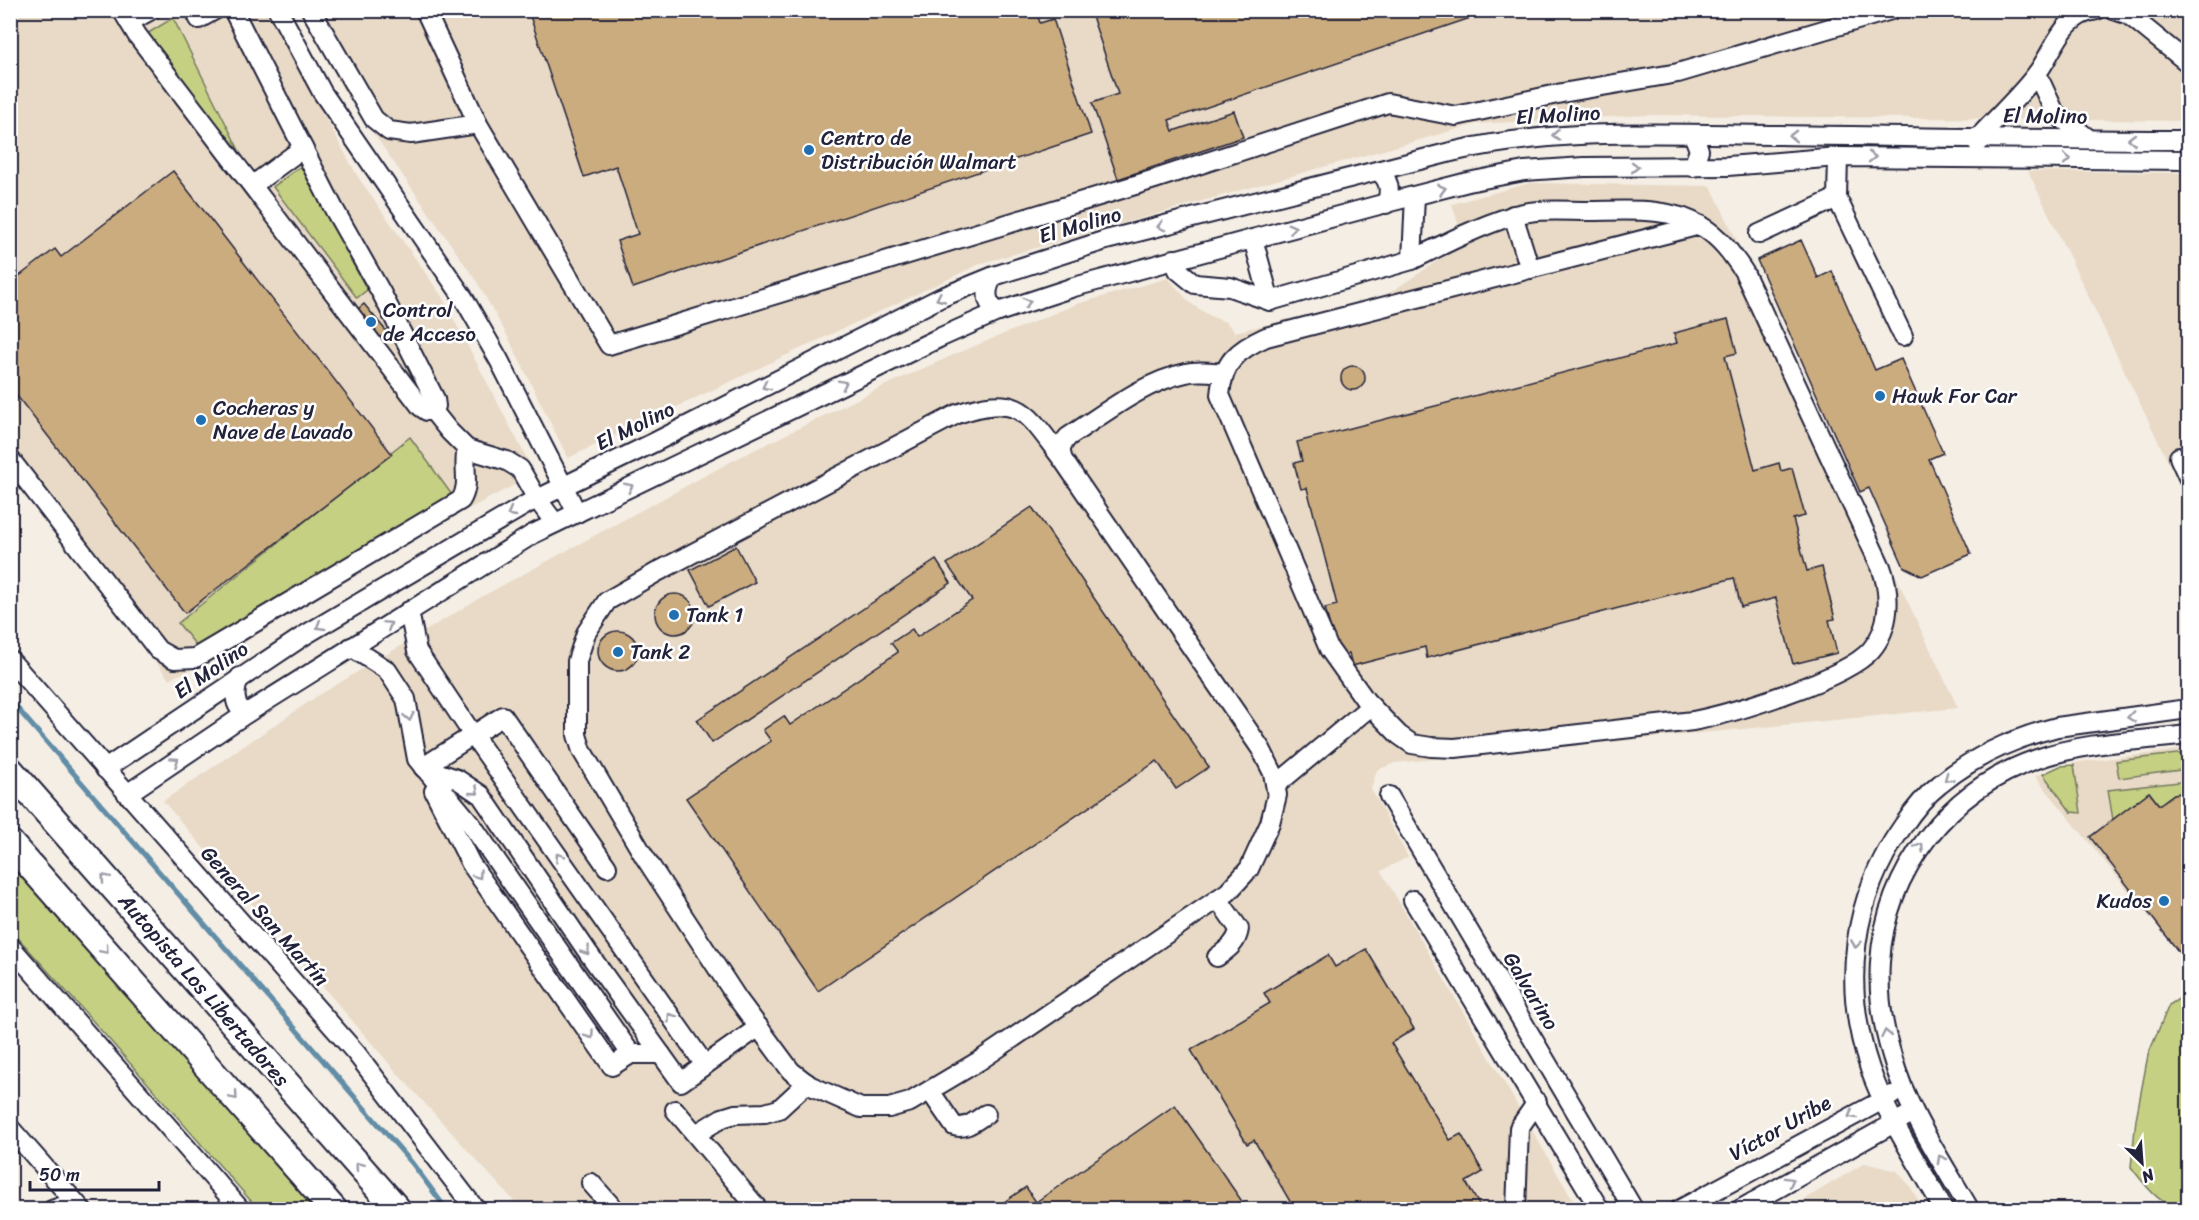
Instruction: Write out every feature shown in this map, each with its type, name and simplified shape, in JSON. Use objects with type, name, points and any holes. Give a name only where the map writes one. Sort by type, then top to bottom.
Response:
[{"type":"highway","name":"Autopista Los Libertadores","points":[[10,770],[398,1209]]},
{"type":"highway","points":[[10,843],[334,1209]]},
{"type":"street","points":[[151,10],[125,16],[421,407],[427,411],[433,411]]},
{"type":"street","points":[[195,10],[199,19],[215,10]]},
{"type":"street","points":[[233,10],[334,209],[382,294],[435,399],[436,406],[433,411]]},
{"type":"street","points":[[278,10],[334,110],[463,297],[499,360],[577,513]]},
{"type":"street","points":[[311,10],[374,119],[389,131],[411,134],[478,124]]},
{"type":"street","points":[[425,10],[478,124],[609,345],[1155,179],[1388,102],[1456,116],[1562,93],[1677,73],[1891,10]]},
{"type":"street","points":[[1978,158],[1978,138],[2037,75],[2062,32],[2073,21],[2097,10]]},
{"type":"street","points":[[2114,10],[2129,15],[2188,63]]},
{"type":"street","points":[[2037,75],[2055,113],[2089,139]]},
{"type":"street","name":"El Molino","points":[[105,769],[240,677],[379,590],[537,499],[940,298],[994,276],[1106,240],[1478,145],[1567,134],[2188,140]]},
{"type":"street","points":[[1693,134],[1700,150],[1693,167]]},
{"type":"street","points":[[253,185],[272,161],[303,148]]},
{"type":"street","points":[[1838,157],[1837,198],[1903,336]]},
{"type":"street","name":"El Molino","points":[[127,794],[247,713],[533,534],[939,338],[999,312],[1074,287],[1415,196],[1496,176],[1554,168],[1728,166],[1838,157],[2188,160]]},
{"type":"street","points":[[1378,171],[1389,184],[1386,204]]},
{"type":"street","points":[[1412,260],[1415,196]]},
{"type":"street","points":[[1759,234],[1837,198]]},
{"type":"street","points":[[1174,259],[1178,270],[1195,284],[1230,287],[1270,301],[1412,260],[1462,236],[1513,215],[1533,210],[1652,212],[1683,217],[1700,225],[1724,245],[1744,272],[1886,580],[1887,614],[1873,649],[1850,667],[1719,716],[1669,724],[1455,748],[1412,744],[1399,735],[1371,706],[1329,649],[1224,407],[1220,395],[1224,373],[1237,353],[1266,337],[1700,225]]},
{"type":"street","points":[[1513,215],[1530,269]]},
{"type":"street","points":[[1253,238],[1270,301]]},
{"type":"street","points":[[994,276],[988,286],[988,298],[994,309],[999,312]]},
{"type":"street","points":[[1063,460],[1060,453],[1068,437],[1127,399],[1188,372],[1224,373]]},
{"type":"street","points":[[982,406],[1011,407],[1027,414],[1063,460],[1261,749],[1273,773],[1276,785],[1277,795],[1270,823],[1249,868],[1228,892],[979,1061],[910,1102],[889,1108],[861,1108],[807,1083],[791,1071],[737,998],[644,856],[582,751],[577,735],[577,662],[586,633],[608,601],[659,571],[957,414],[982,406]]},
{"type":"street","points":[[433,411],[467,449],[507,461],[520,469],[537,499],[555,523]]},
{"type":"street","points":[[10,459],[158,650],[174,659],[195,658],[461,500],[467,490],[464,462],[467,449]]},
{"type":"street","points":[[2179,457],[2188,477]]},
{"type":"street","points":[[409,611],[417,651],[473,735],[705,1065]]},
{"type":"street","points":[[351,647],[387,670],[406,699],[417,759],[471,824],[631,1054],[661,1054]]},
{"type":"street","name":"General San Martín","points":[[10,660],[356,1053],[476,1209]]},
{"type":"street","points":[[240,677],[236,688],[236,700],[241,710],[247,713]]},
{"type":"street","points":[[1276,785],[1371,706]]},
{"type":"street","points":[[1944,1209],[1882,1099],[1870,1069],[1859,1028],[1854,984],[1855,952],[1860,919],[1880,862],[1907,820],[1937,786],[1979,757],[2017,740],[2057,727],[2188,709]]},
{"type":"street","points":[[423,767],[503,716],[607,867]]},
{"type":"street","points":[[1970,1209],[1914,1111],[1892,1059],[1887,1039],[1882,1010],[1880,963],[1894,900],[1910,862],[1931,831],[1971,794],[2022,764],[2074,749],[2188,735]]},
{"type":"street","points":[[423,767],[457,779],[481,795],[588,954],[681,1082],[759,1027]]},
{"type":"street","name":"Galvarino","points":[[1389,796],[1634,1209]]},
{"type":"street","points":[[1217,957],[1238,938],[1239,929],[1218,898]]},
{"type":"street","points":[[1413,900],[1600,1209]]},
{"type":"street","points":[[10,946],[241,1209]]},
{"type":"street","points":[[1460,976],[1487,960]]},
{"type":"street","points":[[696,1134],[722,1118],[735,1114],[765,1113],[779,1109],[807,1083]]},
{"type":"street","name":"Víctor Uribe","points":[[1679,1209],[1904,1089]]},
{"type":"street","points":[[930,1090],[954,1126],[960,1128],[967,1126],[986,1114]]},
{"type":"street","points":[[1516,1209],[1519,1128],[1537,1102]]},
{"type":"street","points":[[675,1110],[759,1209]]},
{"type":"street","points":[[1739,1209],[1914,1111]]},
{"type":"street","points":[[10,1128],[79,1205]]},
{"type":"street","points":[[591,1183],[615,1209]]},
{"type":"street","points":[[52,1209],[79,1205]]},
{"type":"shaded area","points":[[11,11],[267,11],[358,177],[441,295],[535,474],[421,534],[220,657],[169,679],[11,475]]},
{"type":"shaded area","points":[[302,11],[2188,11],[2188,121],[1647,115],[1476,124],[982,263],[568,458],[508,337],[477,282],[342,88]]},
{"type":"shaded area","points":[[2028,171],[2188,173],[2188,503]]},
{"type":"shaded area","points":[[1530,183],[1711,186],[1958,708],[1395,763],[1377,770],[1371,789],[1408,857],[1381,871],[1578,1209],[521,1209],[399,1075],[163,801],[316,697],[483,596],[734,460],[884,386],[1077,304],[1168,278],[1190,303],[1212,317],[1226,322],[1235,332],[1385,296],[1464,243],[1452,204]]},
{"type":"shaded area","points":[[2188,749],[2188,964],[2035,776],[2079,762]]},
{"type":"shaded area","points":[[1865,1163],[1897,1171],[1924,1209],[1788,1209]]},
{"type":"green space","points":[[173,18],[240,152],[145,35]]},
{"type":"green space","points":[[301,166],[367,290],[357,298],[273,187]]},
{"type":"green space","points":[[410,437],[452,495],[199,649],[178,623]]},
{"type":"green space","points":[[2186,753],[2188,769],[2119,778],[2116,761]]},
{"type":"green space","points":[[2074,765],[2081,813],[2071,812],[2043,774],[2060,766]]},
{"type":"green space","points":[[2188,781],[2188,792],[2174,794],[2159,805],[2149,792],[2113,820],[2108,790]]},
{"type":"green space","points":[[10,859],[318,1209],[258,1209],[11,930]]},
{"type":"green space","points":[[2188,993],[2188,1209],[2170,1206],[2155,1196],[2131,1167],[2136,1119],[2148,1055],[2169,1005]]},
{"type":"building","name":"Centro de Distribución Walmart","points":[[528,10],[1036,10],[1040,23],[1053,19],[1091,134],[633,288],[617,241],[638,234],[616,166],[584,177]]},
{"type":"building","points":[[1090,10],[1494,10],[1169,120],[1173,131],[1234,111],[1243,137],[1118,179],[1092,103],[1118,94]]},
{"type":"building","name":"Cocheras y Nave de Lavado","points":[[173,171],[392,454],[185,613],[10,387],[10,283],[55,249],[61,257]]},
{"type":"building","points":[[1801,240],[1818,278],[1832,271],[1875,370],[1901,359],[1943,453],[1929,459],[1971,554],[1922,576],[1904,567],[1869,488],[1860,492],[1757,260]]},
{"type":"building","name":"Control de Acceso","points":[[364,304],[387,332],[377,340],[354,312]]},
{"type":"building","points":[[1728,319],[1737,353],[1725,356],[1755,470],[1779,463],[1781,471],[1792,468],[1805,516],[1793,519],[1807,571],[1822,567],[1835,619],[1829,620],[1837,653],[1793,664],[1776,598],[1741,607],[1734,578],[1427,658],[1425,647],[1352,666],[1349,653],[1338,656],[1325,608],[1337,605],[1307,488],[1301,489],[1294,463],[1302,461],[1297,442],[1677,343],[1674,333]]},
{"type":"building","points":[[1353,366],[1362,369],[1365,378],[1362,387],[1353,390],[1344,387],[1341,378],[1344,369]]},
{"type":"building","points":[[1032,507],[1209,767],[1176,789],[1157,761],[818,991],[686,798],[771,741],[763,730],[784,716],[790,725],[898,652],[891,643],[912,629],[917,637],[972,600],[947,564]]},
{"type":"building","points":[[736,546],[755,582],[709,606],[690,570]]},
{"type":"building","points":[[936,560],[951,583],[712,743],[697,720]]},
{"type":"building","name":"Tank 1","points":[[675,594],[683,595],[689,600],[694,606],[694,622],[689,628],[683,633],[675,634],[667,633],[661,628],[656,622],[655,614],[656,606],[661,600],[667,595]]},
{"type":"building","name":"Tank 2","points":[[618,631],[626,632],[632,637],[637,643],[637,659],[632,665],[626,670],[618,671],[610,670],[604,665],[599,659],[598,651],[599,643],[604,637],[610,632]]},
{"type":"building","name":"Kudos","points":[[2149,792],[2159,805],[2174,794],[2188,792],[2188,964],[2090,837]]},
{"type":"building","points":[[1366,949],[1414,1029],[1391,1043],[1450,1140],[1461,1134],[1483,1172],[1466,1182],[1482,1210],[1295,1210],[1254,1140],[1247,1144],[1191,1050],[1270,1003],[1264,993],[1328,955],[1335,967]]},
{"type":"building","points":[[1175,1105],[1248,1210],[999,1210],[997,1207],[1026,1187],[1036,1202]]},
{"type":"waterway","points":[[10,700],[412,1163],[447,1210]]},
{"type":"place","name":"Centro de Distribución Walmart","points":[[809,150]]},
{"type":"place","name":"Control de Acceso","points":[[371,322]]},
{"type":"place","name":"Hawk For Car","points":[[1880,396]]},
{"type":"place","name":"Cocheras y Nave de Lavado","points":[[201,420]]},
{"type":"place","name":"Tank 1","points":[[674,615]]},
{"type":"place","name":"Tank 2","points":[[618,652]]},
{"type":"place","name":"Kudos","points":[[2164,901]]}]
